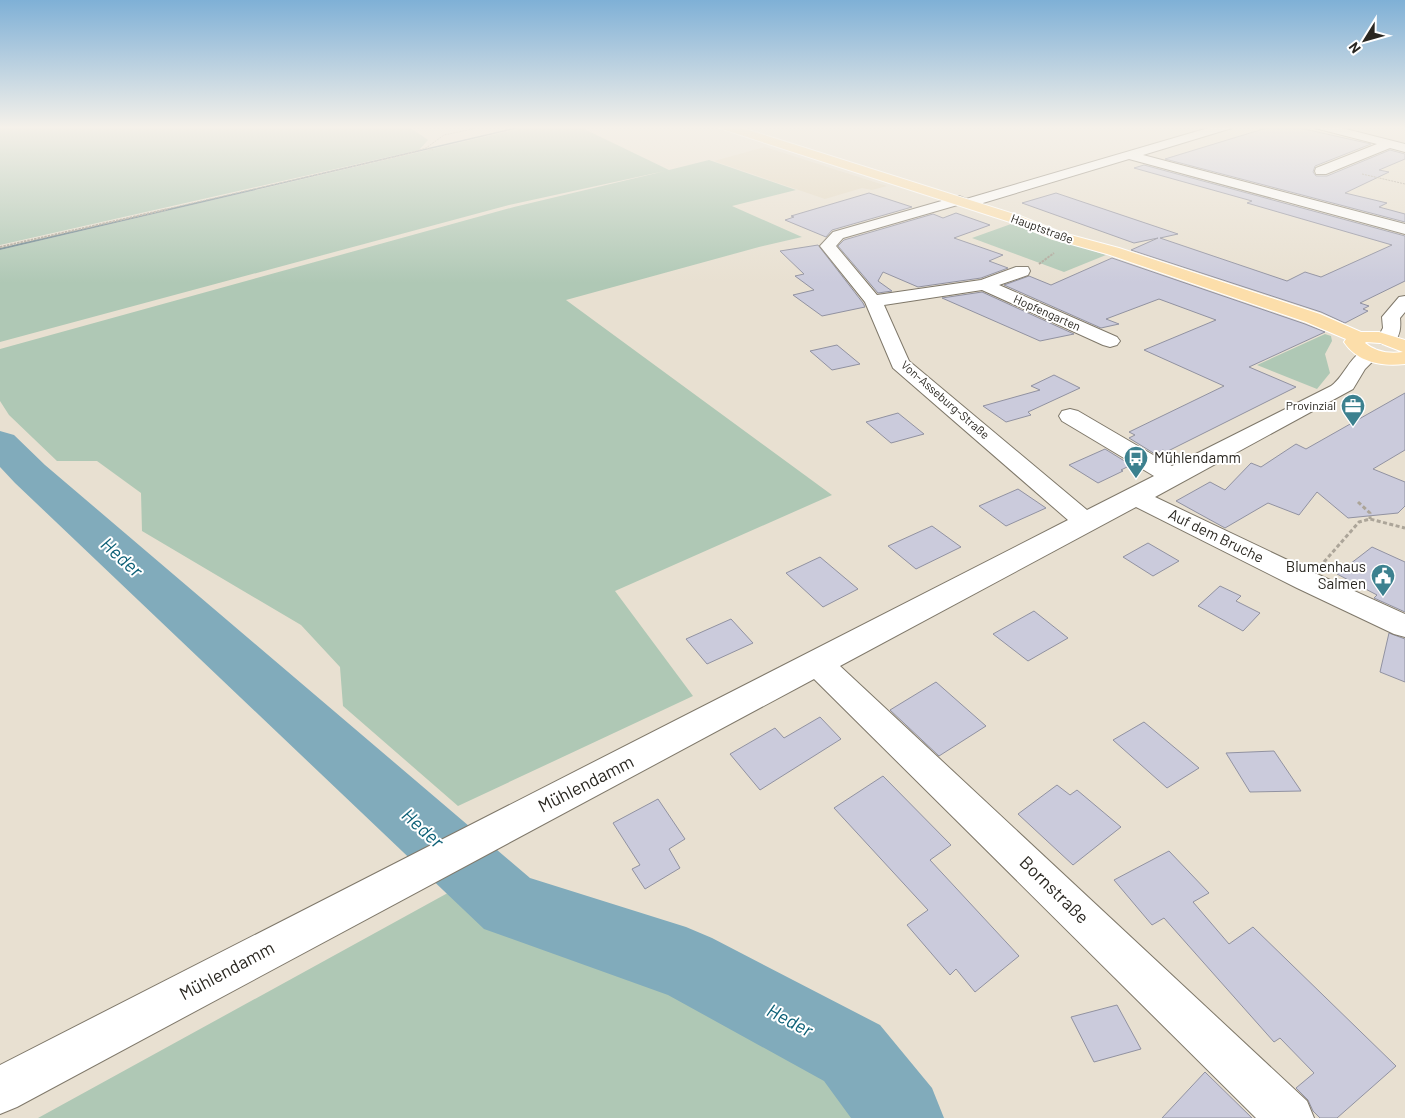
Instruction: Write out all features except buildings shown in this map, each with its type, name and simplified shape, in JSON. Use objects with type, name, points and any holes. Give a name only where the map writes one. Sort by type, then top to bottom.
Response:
[{"type":"main road","name":"Hauptstraße","points":[[890,178],[963,201],[1058,236],[1112,251],[1313,318],[1364,346]]},
{"type":"main road","points":[[1396,343],[1371,337],[1364,346],[1388,359],[1405,358]]},
{"type":"street","points":[[963,201],[1049,178]]},
{"type":"street","points":[[1215,178],[1405,229]]},
{"type":"street","name":"Von-Asseburg-Straße","points":[[963,201],[838,236],[828,246],[873,301],[900,364],[1086,522]]},
{"type":"street","name":"Hopfengarten","points":[[873,301],[984,285],[1022,271]]},
{"type":"street","name":"Hopfengarten","points":[[984,285],[1110,340]]},
{"type":"street","points":[[1396,343],[1391,317],[1405,301]]},
{"type":"street","name":"Mühlendamm","points":[[0,1090],[1338,390],[1346,385],[1357,366],[1364,346]]},
{"type":"street","points":[[1070,416],[1172,477]]},
{"type":"street","name":"Auf dem Bruche","points":[[1135,497],[1307,581],[1405,626]]},
{"type":"street","name":"Bornstraße","points":[[817,663],[1290,1118]]},
{"type":"path","points":[[0,247],[296,178]]},
{"type":"path","points":[[1374,178],[1405,184]]},
{"type":"path","points":[[1358,502],[1370,513],[1370,519]]},
{"type":"path","points":[[1307,581],[1359,522],[1370,519],[1405,528]]},
{"type":"shaded area","points":[[764,178],[863,178],[887,186],[872,190],[862,188],[825,199]]},
{"type":"green space","points":[[0,178],[295,178],[0,245]]},
{"type":"green space","points":[[307,178],[632,178],[509,205],[0,342],[0,250]]},
{"type":"green space","points":[[635,178],[762,178],[796,190],[732,206],[802,237],[566,300],[832,495],[615,591],[693,696],[458,806],[343,706],[340,667],[301,625],[142,531],[141,493],[97,461],[57,461],[9,415],[0,401],[0,349],[514,207]]},
{"type":"green space","points":[[1011,224],[1106,255],[1064,272],[972,238]]},
{"type":"green space","points":[[1325,334],[1331,336],[1332,341],[1325,354],[1330,373],[1317,389],[1257,365]]},
{"type":"green space","points":[[455,889],[562,954],[674,985],[826,1070],[864,1118],[38,1118]]},
{"type":"waterway","points":[[0,249],[303,178]]},
{"type":"waterway","name":"Heder","points":[[0,443],[30,474],[509,905],[686,964],[852,1053],[902,1118]]},
{"type":"place","name":"Provinzial","points":[[1353,427]]},
{"type":"place","name":"Mühlendamm","points":[[1136,479]]},
{"type":"place","name":"Blumenhaus Salmen","points":[[1383,597]]}]
